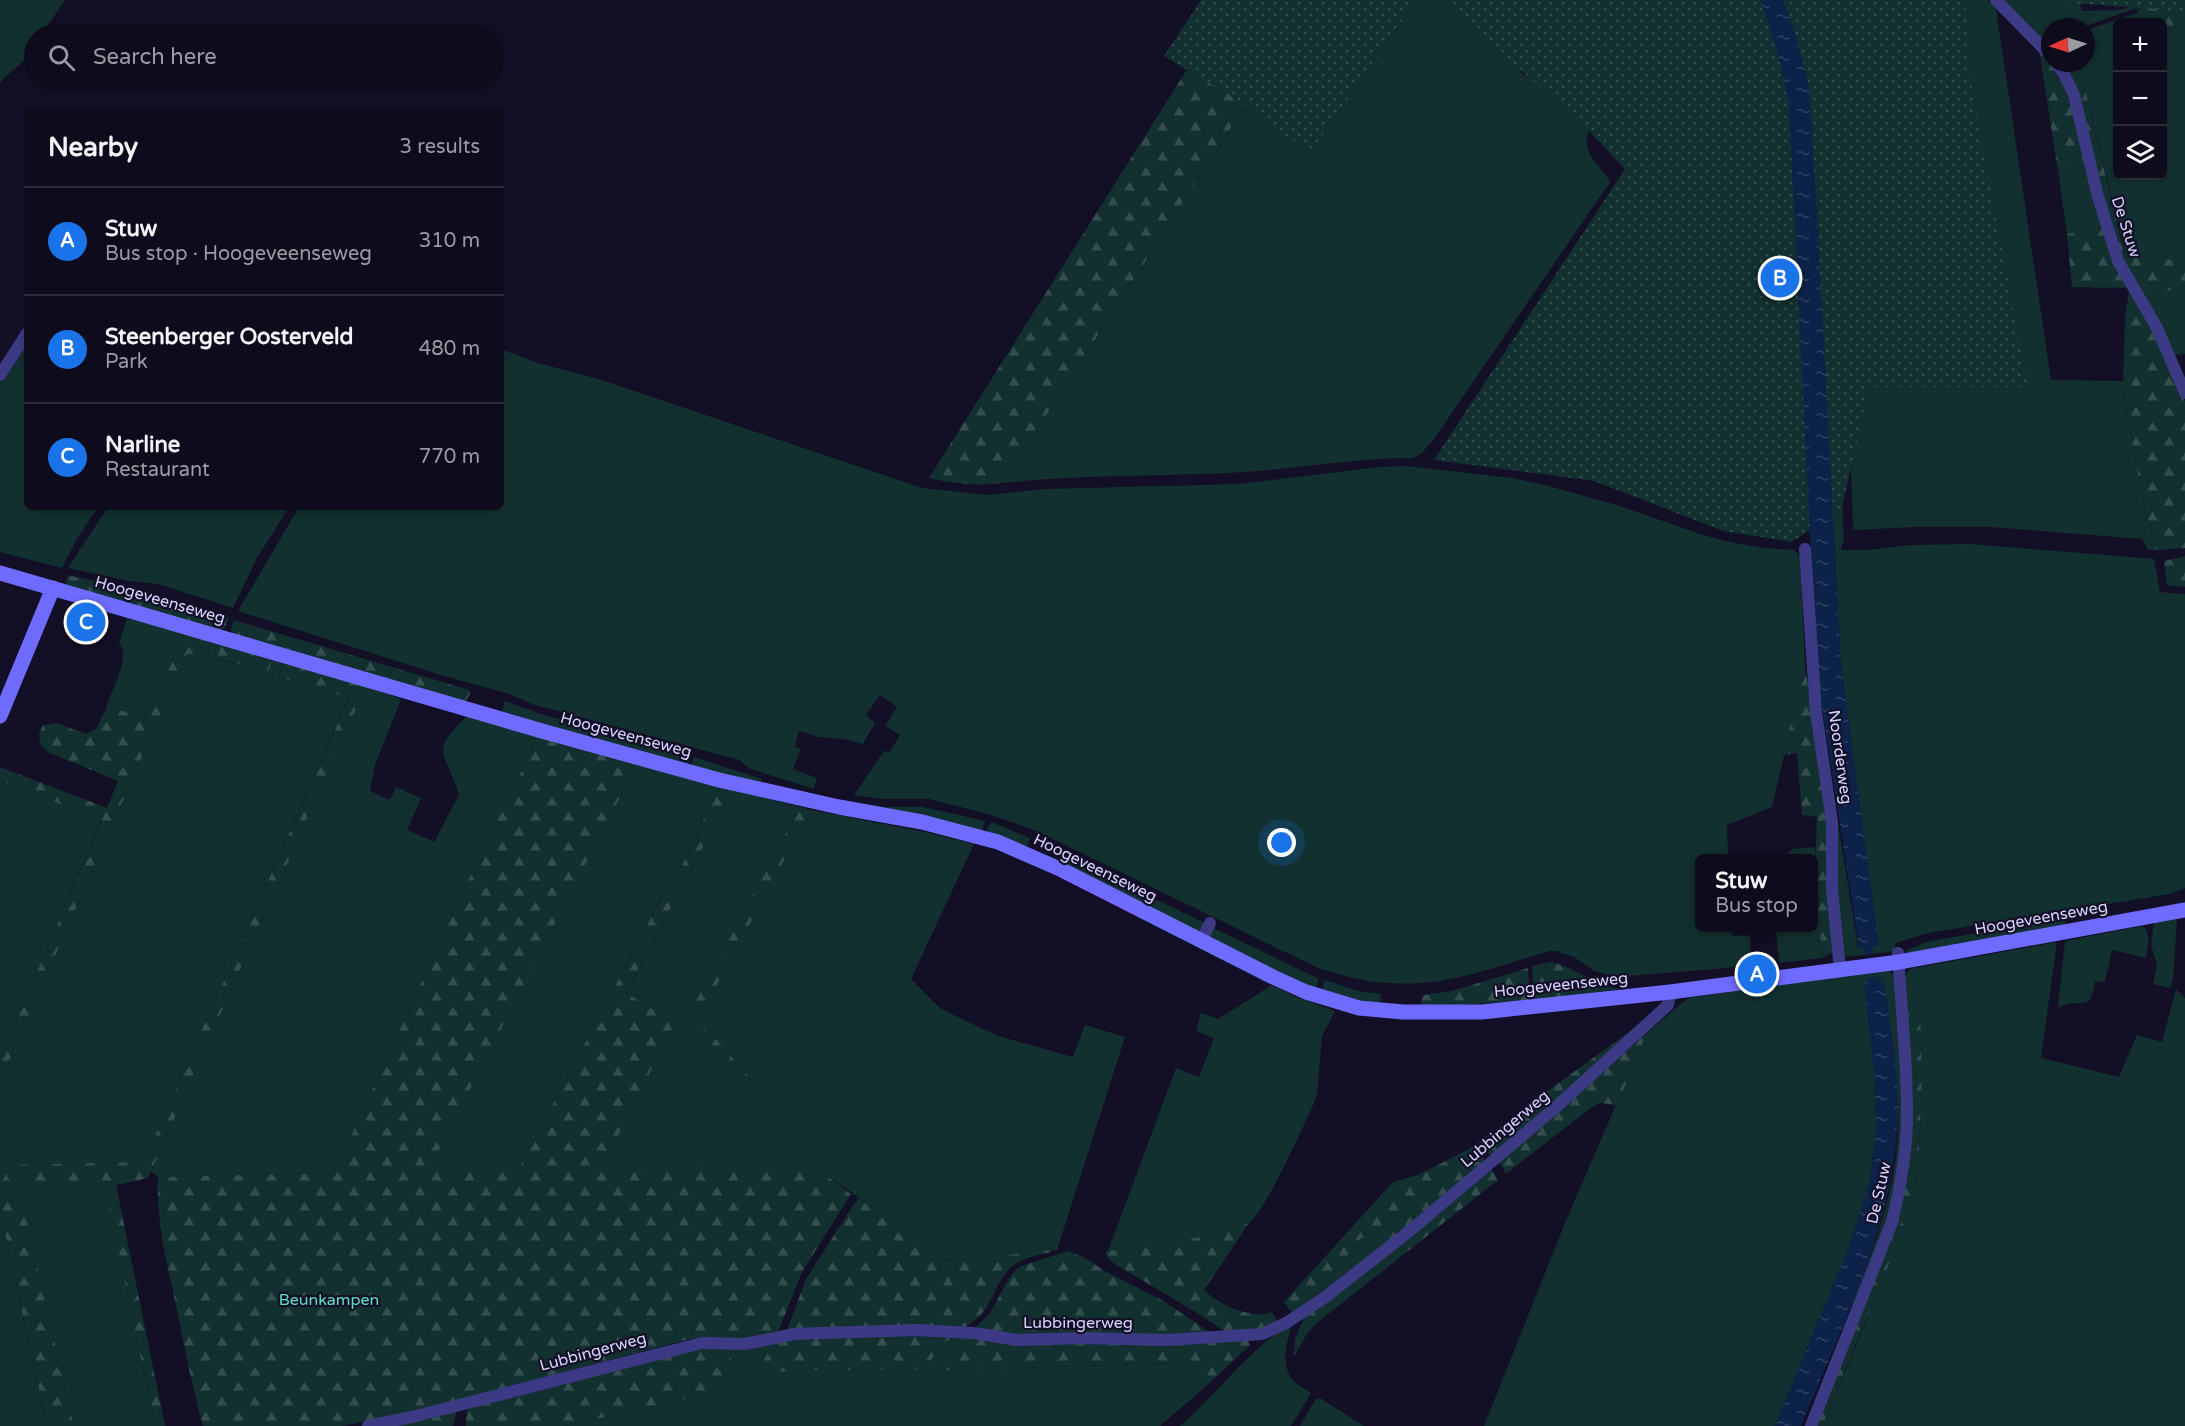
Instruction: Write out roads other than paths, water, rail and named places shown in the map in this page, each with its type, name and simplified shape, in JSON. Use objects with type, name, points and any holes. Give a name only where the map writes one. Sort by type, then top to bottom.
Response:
[{"type":"main road","name":"Hoogeveenseweg","points":[[0,573],[542,731],[719,780],[839,807],[922,822],[998,842],[1062,870],[1201,942],[1306,992],[1340,1004],[1381,1011],[1482,1012],[1670,992],[1840,970],[1898,957],[2185,910]]},
{"type":"main road","points":[[0,716],[53,588]]},
{"type":"street","points":[[1996,0],[2041,46]]},
{"type":"street","name":"De Stuw","points":[[2063,72],[2074,95],[2098,197],[2118,261],[2157,328],[2185,393]]},
{"type":"street","points":[[0,375],[24,338]]},
{"type":"street","name":"Noorderweg","points":[[1805,549],[1816,712],[1832,822],[1832,889],[1840,970]]},
{"type":"street","points":[[1201,942],[1210,922]]},
{"type":"street","name":"De Stuw","points":[[1810,1426],[1888,1232],[1900,1190],[1906,1135],[1907,1096],[1898,957]]},
{"type":"street","name":"Lubbingerweg","points":[[368,1426],[412,1417],[702,1343],[745,1344],[794,1334],[916,1330],[974,1333],[1017,1340],[1082,1338],[1166,1340],[1262,1334],[1306,1310],[1412,1229],[1555,1108],[1668,1005],[1670,992]]},
{"type":"water","points":[[1760,0],[1783,0],[1809,85],[1841,665],[1879,945],[1872,946],[1873,954],[1865,955],[1864,947],[1859,948],[1822,707],[1813,600],[1789,108],[1778,53]]},
{"type":"water","points":[[1877,977],[1884,984],[1898,1091],[1895,1149],[1888,1190],[1865,1271],[1801,1426],[1775,1426],[1850,1245],[1870,1182],[1876,1131],[1875,1078],[1864,985],[1869,978]]},
{"type":"place","name":"Steenberger Oosterveld","points":[[1780,278]]},
{"type":"place","name":"Narline","points":[[86,622]]},
{"type":"place","name":"Stuw","points":[[1757,974]]},
{"type":"park label","name":"Beunkampen","points":[[329,1300]]}]
